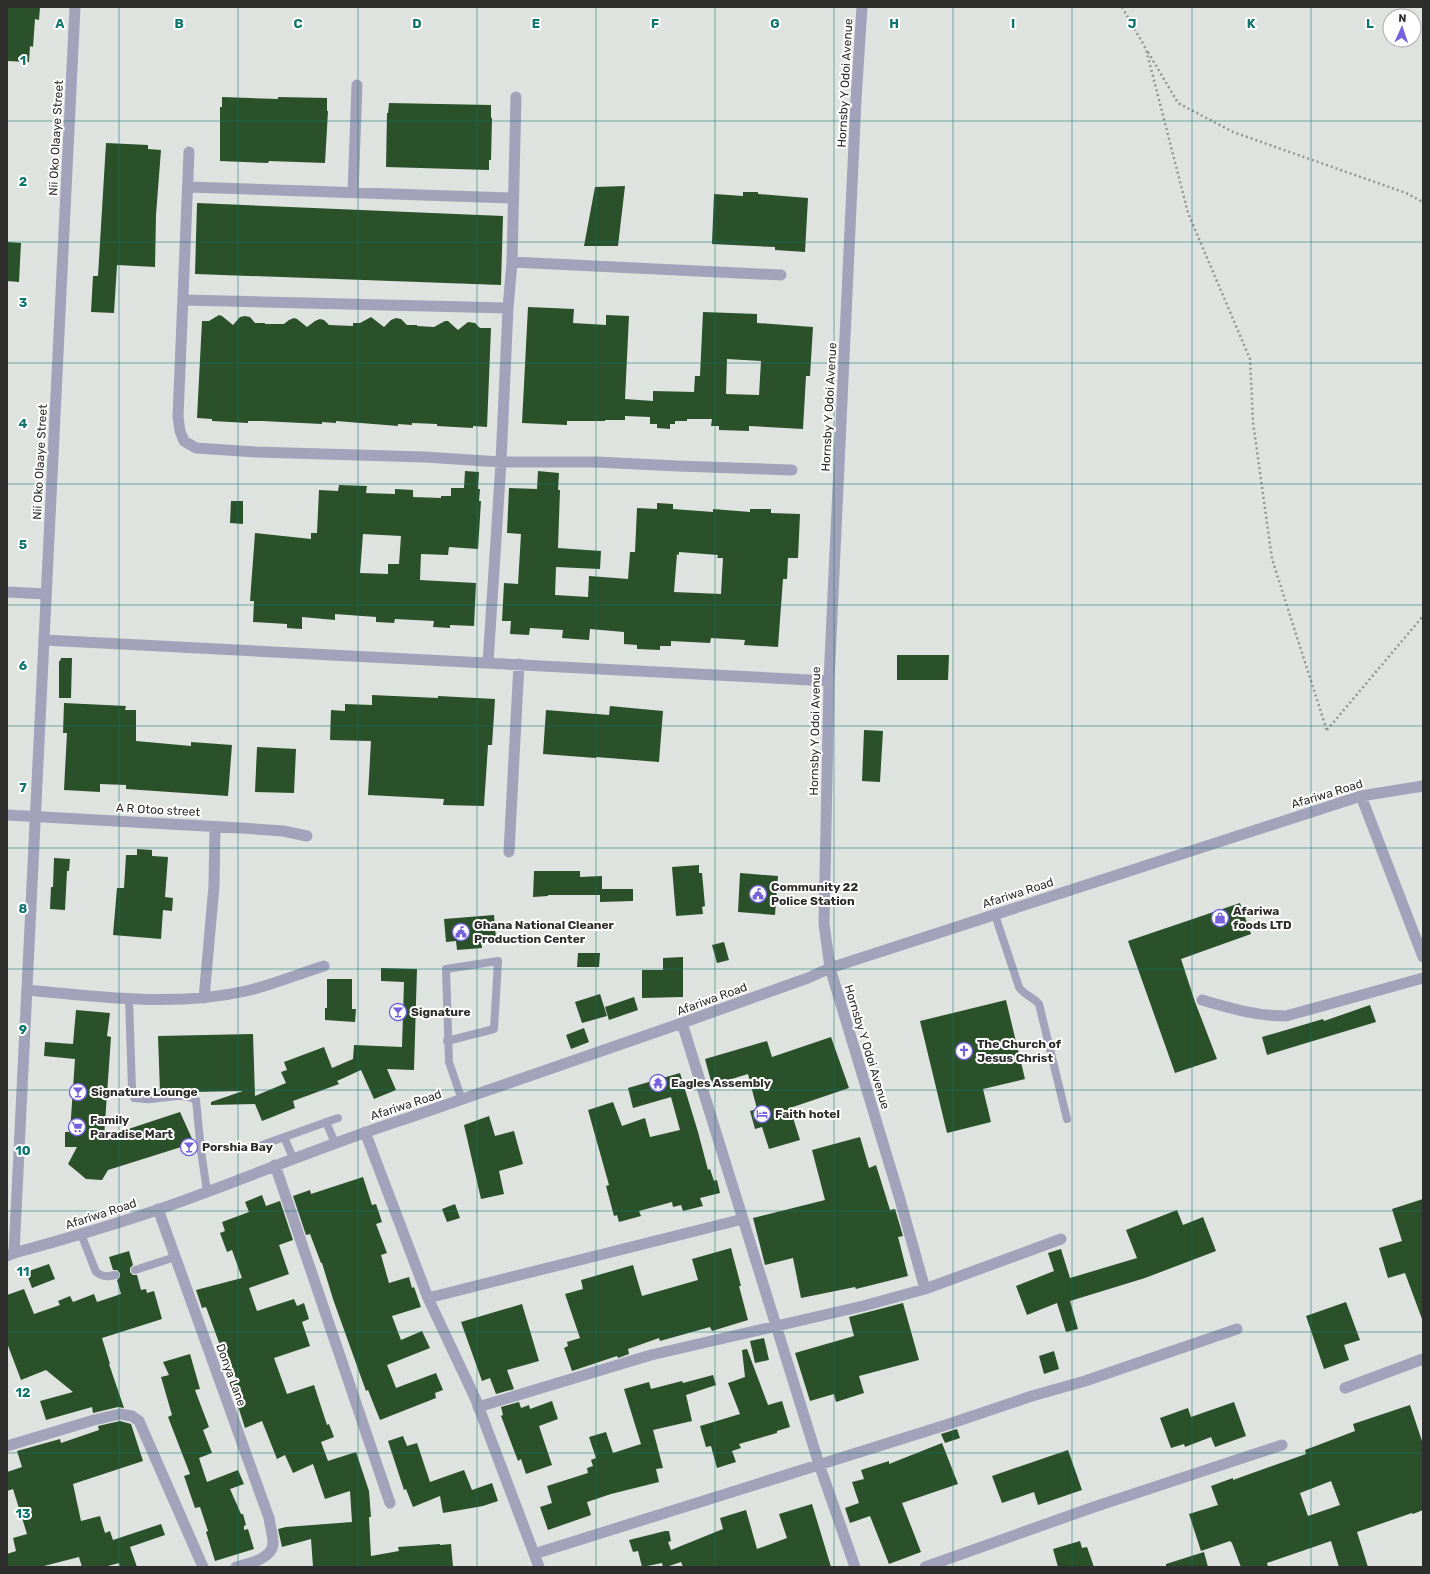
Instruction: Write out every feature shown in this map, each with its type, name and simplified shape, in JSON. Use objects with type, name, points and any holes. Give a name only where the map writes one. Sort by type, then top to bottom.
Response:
[{"type":"street","name":"Nii Oko Olaaye Street","points":[[11,1255],[36,816],[75,7]]},
{"type":"street","name":"Hornsby Y Odoi Avenue","points":[[862,7],[829,681],[824,924],[830,968],[899,1196],[925,1289]]},
{"type":"street","points":[[353,193],[357,85]]},
{"type":"street","points":[[488,663],[501,462],[508,308],[512,262],[516,97]]},
{"type":"street","points":[[189,152],[178,417],[180,431],[184,440],[196,448],[256,452],[425,457],[501,462],[596,462],[792,470]]},
{"type":"street","points":[[188,187],[513,198]]},
{"type":"street","points":[[512,262],[781,275]]},
{"type":"street","points":[[183,300],[508,308]]},
{"type":"street","points":[[7,592],[46,594]]},
{"type":"street","points":[[44,640],[829,681]]},
{"type":"street","points":[[509,852],[519,664]]},
{"type":"street","name":"Afariwa Road","points":[[11,1255],[158,1209],[364,1132],[462,1100],[682,1023],[808,978],[830,968],[1361,796],[1423,786]]},
{"type":"street","points":[[1361,796],[1423,957]]},
{"type":"street","name":"A R Otoo street","points":[[7,815],[276,831],[307,836]]},
{"type":"street","points":[[204,998],[214,886],[215,827]]},
{"type":"street","points":[[27,990],[129,1000],[204,998],[246,991],[324,966]]},
{"type":"street","points":[[1202,1000],[1246,1013],[1268,1016],[1286,1016],[1423,978]]},
{"type":"street","points":[[682,1023],[819,1464],[855,1567]]},
{"type":"street","points":[[364,1132],[428,1298],[478,1407],[539,1567]]},
{"type":"street","points":[[275,1165],[390,1503]]},
{"type":"street","name":"Donya Lane","points":[[158,1209],[269,1518],[273,1545],[271,1552],[257,1561],[236,1567]]},
{"type":"street","points":[[428,1298],[743,1219]]},
{"type":"street","points":[[478,1407],[651,1354],[862,1306],[925,1289],[1061,1239]]},
{"type":"street","points":[[534,1554],[939,1427],[1032,1396],[1085,1381],[1237,1329]]},
{"type":"street","points":[[1345,1388],[1423,1359]]},
{"type":"street","points":[[7,1446],[94,1420],[120,1414],[132,1416],[139,1421],[204,1567]]},
{"type":"street","points":[[925,1567],[1094,1507],[1282,1445]]},
{"type":"lane","points":[[995,915],[1019,987],[1022,992],[1039,1004],[1067,1119]]},
{"type":"lane","points":[[447,1041],[494,1029],[498,961],[446,969],[447,1041],[449,1062],[462,1100]]},
{"type":"lane","points":[[129,1000],[132,1088],[134,1098],[149,1100],[189,1096],[196,1100],[200,1151],[206,1191]]},
{"type":"lane","points":[[262,1145],[338,1118]]},
{"type":"lane","points":[[326,1122],[335,1143]]},
{"type":"lane","points":[[284,1137],[293,1158]]},
{"type":"lane","points":[[81,1234],[96,1272],[101,1276],[107,1277],[115,1275]]},
{"type":"lane","points":[[135,1270],[175,1257]]},
{"type":"path","points":[[1122,7],[1178,103],[1233,132],[1406,193],[1423,202]]},
{"type":"path","points":[[1146,49],[1188,213],[1250,359],[1254,422],[1272,558],[1327,731],[1423,616]]},
{"type":"building","points":[[7,7],[40,7],[39,20],[35,19],[33,47],[30,46],[29,62],[7,61]]},
{"type":"building","points":[[222,97],[278,99],[278,97],[327,98],[328,111],[325,163],[220,161],[220,107],[222,107]]},
{"type":"building","points":[[389,103],[491,105],[491,160],[489,160],[489,170],[386,167],[387,113]]},
{"type":"building","points":[[106,143],[148,145],[148,149],[161,150],[156,215],[155,267],[117,265],[114,313],[91,312],[93,276],[98,276]]},
{"type":"building","points":[[625,186],[618,246],[584,246],[595,187]]},
{"type":"building","points":[[743,192],[758,192],[758,194],[808,198],[805,252],[775,250],[775,247],[712,244],[714,194],[743,196]]},
{"type":"building","points":[[197,203],[503,216],[501,285],[195,274]]},
{"type":"building","points":[[7,242],[21,243],[19,282],[7,281]]},
{"type":"building","points":[[528,307],[574,309],[573,323],[606,325],[606,315],[629,316],[625,399],[653,401],[653,391],[694,392],[695,376],[700,376],[703,312],[757,314],[757,323],[813,327],[810,376],[806,376],[803,429],[749,426],[749,431],[719,430],[719,426],[711,426],[712,419],[687,419],[687,421],[675,421],[675,424],[670,424],[670,429],[657,428],[657,424],[650,424],[650,417],[625,416],[625,420],[567,421],[567,425],[522,423]],"holes":[[[727,359],[761,361],[759,395],[726,394]]]},
{"type":"building","points":[[219,315],[233,325],[240,317],[245,316],[250,317],[255,323],[265,324],[284,324],[294,318],[307,327],[320,319],[324,320],[329,325],[353,326],[353,323],[360,323],[371,317],[384,327],[391,320],[396,318],[401,319],[407,325],[434,327],[448,321],[458,330],[468,322],[475,323],[480,328],[491,328],[487,427],[473,426],[473,428],[412,423],[412,425],[398,424],[398,426],[336,421],[336,423],[322,422],[322,424],[262,421],[248,421],[248,423],[212,421],[212,419],[197,418],[202,321],[209,321]]},
{"type":"building","points":[[465,471],[479,472],[478,489],[480,489],[479,501],[481,501],[478,549],[449,547],[448,555],[421,554],[420,580],[476,583],[474,626],[450,625],[450,628],[433,627],[434,621],[395,619],[394,623],[376,622],[376,617],[335,614],[335,620],[302,617],[302,629],[287,628],[287,624],[253,622],[254,601],[250,601],[255,533],[311,539],[311,533],[317,533],[319,490],[338,491],[339,485],[367,486],[366,493],[395,494],[395,489],[413,490],[413,497],[441,498],[441,496],[451,496],[451,488],[464,488]],"holes":[[[363,534],[401,536],[399,564],[388,564],[388,574],[360,573]]]},
{"type":"building","points":[[538,471],[559,473],[558,490],[560,490],[558,548],[601,551],[600,569],[556,567],[555,595],[588,597],[589,576],[628,579],[630,552],[635,552],[637,508],[657,509],[657,503],[673,504],[673,509],[713,512],[713,509],[750,512],[750,509],[771,509],[771,513],[800,514],[798,558],[788,558],[787,579],[783,579],[778,647],[744,645],[745,640],[711,638],[710,643],[671,641],[671,646],[660,646],[660,650],[637,649],[637,645],[624,644],[624,632],[590,629],[589,640],[562,638],[563,630],[530,628],[529,635],[510,634],[511,621],[502,621],[504,583],[518,584],[521,534],[507,533],[509,488],[537,489]],"holes":[[[679,552],[718,555],[717,558],[723,558],[721,594],[674,592],[677,554],[679,555]]]},
{"type":"building","points":[[231,501],[243,501],[243,524],[230,523]]},
{"type":"building","points":[[897,655],[949,655],[948,680],[897,680]]},
{"type":"building","points":[[61,658],[72,658],[71,698],[59,698],[59,661]]},
{"type":"building","points":[[372,695],[495,699],[492,745],[488,745],[484,806],[443,805],[444,799],[368,795],[371,741],[330,740],[331,710],[345,711],[345,704],[372,705]]},
{"type":"building","points":[[64,703],[126,706],[125,710],[136,710],[136,741],[191,746],[191,742],[232,745],[228,796],[126,789],[126,785],[100,784],[100,792],[64,790],[67,733],[63,733]]},
{"type":"building","points":[[610,706],[663,711],[659,762],[543,754],[546,710],[609,715]]},
{"type":"building","points":[[864,730],[883,731],[880,782],[862,781]]},
{"type":"building","points":[[257,747],[296,749],[294,793],[255,792]]},
{"type":"building","points":[[137,849],[152,850],[152,856],[168,857],[165,897],[173,898],[172,911],[163,910],[161,939],[113,935],[117,888],[124,888],[126,855],[137,855]]},
{"type":"building","points":[[54,858],[70,859],[69,871],[67,871],[65,910],[50,909],[51,887],[53,887]]},
{"type":"building","points":[[699,865],[699,873],[702,873],[705,906],[702,907],[703,914],[676,916],[672,867]]},
{"type":"building","points":[[534,871],[580,871],[580,877],[602,876],[602,889],[633,889],[633,901],[600,902],[600,895],[548,895],[533,897]]},
{"type":"building","name":"Community 22 Police Station","points":[[740,873],[778,876],[775,915],[738,912]]},
{"type":"building","points":[[1240,903],[1251,934],[1181,959],[1195,1002],[1217,1059],[1175,1073],[1128,941]]},
{"type":"building","points":[[494,915],[496,938],[481,939],[482,948],[457,950],[456,941],[446,942],[444,919]]},
{"type":"building","points":[[724,942],[729,960],[717,963],[712,945]]},
{"type":"building","points":[[578,953],[600,953],[599,967],[577,967]]},
{"type":"building","points":[[683,957],[683,997],[642,998],[642,970],[663,970],[663,958]]},
{"type":"building","points":[[381,968],[417,969],[414,1070],[387,1069],[396,1090],[374,1099],[361,1070],[337,1081],[339,1084],[293,1101],[295,1108],[262,1121],[255,1104],[211,1105],[211,1102],[243,1091],[192,1092],[179,1090],[160,1092],[158,1036],[253,1034],[255,1096],[286,1083],[281,1072],[287,1070],[284,1062],[324,1047],[332,1068],[353,1059],[354,1045],[402,1047],[404,982],[381,981]]},
{"type":"building","points":[[327,979],[352,979],[352,1009],[356,1009],[355,1022],[325,1020],[325,1008],[327,1008]]},
{"type":"building","points":[[600,994],[607,1016],[582,1023],[575,1002]]},
{"type":"building","points":[[634,997],[638,1010],[609,1020],[605,1007]]},
{"type":"building","points":[[1006,1000],[1025,1079],[983,1089],[991,1122],[947,1133],[920,1021]]},
{"type":"building","points":[[1370,1005],[1376,1022],[1267,1055],[1262,1037],[1323,1019],[1324,1021]]},
{"type":"building","points":[[76,1010],[110,1013],[107,1036],[111,1037],[104,1137],[180,1112],[194,1143],[108,1170],[102,1180],[86,1179],[68,1164],[77,1147],[65,1147],[65,1132],[70,1132],[75,1059],[44,1056],[45,1042],[73,1044]]},
{"type":"building","points":[[584,1028],[589,1042],[571,1049],[566,1035]]},
{"type":"building","points":[[831,1037],[849,1088],[790,1108],[800,1140],[769,1149],[762,1127],[755,1129],[750,1111],[757,1109],[748,1074],[712,1085],[705,1059],[767,1041],[772,1057]]},
{"type":"building","points":[[680,1073],[708,1170],[710,1169],[714,1181],[717,1180],[720,1193],[700,1198],[703,1206],[683,1211],[681,1205],[673,1207],[672,1202],[639,1211],[641,1216],[619,1222],[617,1215],[614,1216],[606,1186],[609,1185],[588,1110],[613,1102],[622,1126],[645,1118],[650,1137],[680,1130],[671,1097],[633,1108],[628,1088]]},
{"type":"building","points":[[489,1116],[495,1136],[514,1131],[523,1164],[499,1171],[504,1194],[481,1199],[464,1125]]},
{"type":"building","points":[[860,1137],[869,1168],[876,1165],[890,1210],[895,1209],[903,1236],[898,1237],[908,1276],[856,1289],[855,1287],[801,1298],[793,1258],[765,1265],[753,1218],[825,1200],[812,1150]]},
{"type":"building","points":[[363,1177],[372,1205],[376,1204],[382,1222],[376,1224],[387,1253],[381,1255],[389,1283],[409,1277],[412,1288],[414,1287],[421,1307],[392,1316],[401,1340],[422,1331],[430,1348],[387,1365],[396,1388],[436,1373],[443,1390],[435,1393],[436,1398],[380,1420],[368,1390],[366,1391],[333,1299],[322,1263],[310,1234],[306,1235],[293,1196],[310,1190],[311,1194]]},
{"type":"building","points":[[262,1195],[266,1206],[280,1201],[293,1240],[279,1245],[289,1274],[249,1288],[257,1311],[294,1299],[297,1306],[304,1303],[309,1319],[302,1322],[310,1346],[274,1358],[287,1394],[314,1385],[327,1425],[329,1424],[334,1437],[321,1442],[328,1461],[356,1452],[369,1491],[371,1556],[399,1551],[398,1547],[451,1544],[453,1567],[313,1567],[311,1539],[282,1547],[278,1529],[286,1527],[352,1522],[350,1491],[325,1499],[313,1464],[293,1473],[285,1455],[277,1459],[262,1421],[245,1428],[231,1384],[237,1381],[225,1347],[221,1348],[206,1307],[202,1308],[196,1290],[242,1278],[232,1250],[227,1252],[220,1233],[225,1231],[222,1222],[249,1212],[245,1202]]},
{"type":"building","points":[[1423,1199],[1422,1319],[1405,1273],[1388,1278],[1379,1248],[1402,1241],[1392,1209]]},
{"type":"building","points":[[455,1204],[460,1218],[447,1222],[442,1209]]},
{"type":"building","points":[[1177,1210],[1183,1225],[1203,1217],[1216,1251],[1145,1278],[1070,1301],[1078,1329],[1066,1332],[1057,1303],[1027,1315],[1016,1286],[1054,1271],[1048,1253],[1061,1249],[1070,1278],[1137,1258],[1126,1230]]},
{"type":"building","points":[[731,1248],[748,1320],[712,1331],[710,1327],[660,1341],[659,1338],[628,1349],[629,1354],[618,1358],[617,1356],[572,1371],[564,1348],[568,1346],[567,1342],[580,1338],[565,1294],[583,1289],[581,1280],[633,1265],[642,1296],[698,1280],[692,1259]]},
{"type":"building","points":[[129,1251],[133,1265],[130,1268],[130,1272],[133,1275],[137,1275],[141,1290],[146,1289],[147,1293],[154,1291],[162,1319],[102,1338],[124,1408],[118,1407],[93,1413],[92,1407],[46,1420],[40,1401],[73,1392],[46,1370],[21,1380],[7,1343],[7,1295],[24,1289],[34,1314],[60,1305],[58,1301],[70,1296],[73,1302],[94,1294],[97,1302],[121,1294],[117,1280],[120,1277],[120,1273],[117,1270],[113,1270],[109,1257]]},
{"type":"building","points":[[49,1264],[55,1279],[32,1288],[26,1272]]},
{"type":"building","points":[[1346,1302],[1360,1340],[1344,1345],[1349,1360],[1324,1369],[1306,1316]]},
{"type":"building","points":[[903,1303],[919,1360],[859,1376],[864,1393],[836,1402],[834,1394],[810,1401],[795,1353],[854,1336],[849,1317]]},
{"type":"building","points":[[522,1304],[539,1361],[507,1370],[514,1389],[496,1394],[490,1378],[482,1381],[461,1322]]},
{"type":"building","points":[[764,1338],[769,1360],[755,1363],[750,1341]]},
{"type":"building","points":[[747,1349],[768,1405],[782,1401],[790,1427],[777,1431],[777,1433],[739,1444],[741,1448],[732,1451],[736,1462],[717,1468],[711,1446],[706,1447],[700,1426],[740,1414],[728,1383],[745,1377],[742,1350]]},
{"type":"building","points":[[1054,1351],[1059,1369],[1044,1374],[1039,1356]]},
{"type":"building","points":[[190,1354],[200,1389],[195,1390],[209,1427],[203,1430],[212,1453],[199,1458],[207,1482],[238,1470],[244,1484],[230,1489],[241,1514],[243,1514],[246,1525],[244,1526],[244,1530],[248,1529],[254,1549],[215,1561],[206,1532],[208,1531],[200,1507],[195,1508],[184,1476],[190,1474],[168,1417],[172,1415],[161,1377],[169,1375],[163,1362]]},
{"type":"building","points":[[713,1375],[716,1385],[686,1395],[692,1421],[653,1430],[663,1468],[656,1469],[659,1482],[611,1494],[587,1502],[591,1515],[548,1530],[540,1507],[552,1503],[547,1486],[588,1473],[587,1468],[593,1466],[591,1460],[596,1458],[589,1437],[606,1432],[613,1453],[641,1444],[624,1389],[649,1382],[651,1389]]},
{"type":"building","points":[[552,1401],[558,1419],[539,1426],[552,1465],[526,1474],[521,1459],[518,1461],[501,1416],[503,1415],[501,1407],[519,1402],[521,1408],[529,1405],[530,1409]]},
{"type":"building","points":[[1234,1402],[1246,1436],[1215,1447],[1211,1437],[1185,1447],[1184,1444],[1171,1448],[1160,1418],[1188,1408],[1191,1417]]},
{"type":"building","points":[[1410,1405],[1423,1444],[1423,1510],[1357,1532],[1368,1567],[1339,1567],[1331,1541],[1267,1563],[1268,1567],[1241,1567],[1230,1541],[1201,1551],[1189,1514],[1218,1505],[1211,1486],[1233,1478],[1233,1480],[1306,1454],[1305,1450],[1355,1431],[1353,1424]],"holes":[[[1331,1481],[1340,1505],[1308,1516],[1300,1493]]]},
{"type":"building","points":[[120,1421],[131,1424],[143,1461],[73,1484],[81,1521],[100,1516],[105,1533],[110,1531],[113,1540],[161,1524],[165,1535],[130,1547],[137,1567],[120,1567],[119,1563],[104,1567],[82,1567],[79,1557],[40,1567],[7,1567],[7,1554],[16,1551],[13,1538],[27,1534],[13,1489],[7,1491],[7,1472],[22,1467],[17,1451],[60,1439],[61,1443],[99,1430],[98,1426]]},
{"type":"building","points":[[957,1429],[960,1438],[945,1443],[941,1434]]},
{"type":"building","points":[[403,1436],[407,1446],[417,1443],[430,1482],[464,1470],[472,1490],[492,1483],[498,1501],[483,1506],[443,1513],[440,1496],[413,1507],[406,1489],[404,1490],[388,1441]]},
{"type":"building","points":[[942,1443],[958,1484],[902,1503],[921,1552],[889,1564],[870,1516],[850,1523],[845,1508],[859,1503],[852,1482],[864,1479],[861,1470],[889,1461],[889,1464]]},
{"type":"building","points":[[1068,1450],[1082,1490],[1038,1505],[1034,1492],[1002,1503],[992,1476]]},
{"type":"building","points":[[812,1504],[831,1567],[683,1567],[681,1562],[666,1567],[663,1567],[662,1563],[642,1567],[638,1551],[633,1552],[629,1540],[669,1531],[671,1541],[668,1542],[671,1550],[723,1529],[720,1518],[746,1510],[757,1549],[787,1538],[779,1514]]},
{"type":"building","points":[[1080,1541],[1082,1548],[1087,1547],[1094,1567],[1058,1567],[1053,1549]]},
{"type":"building","points":[[1204,1552],[1208,1567],[1166,1567],[1166,1564]]},
{"type":"place","name":"Community 22 Police Station","points":[[758,894]]},
{"type":"place","name":"Afariwa foods LTD","points":[[1220,918]]},
{"type":"place","name":"Ghana National Cleaner Production Center","points":[[461,932]]},
{"type":"place","name":"Signature","points":[[398,1012]]},
{"type":"place","name":"The Church of Jesus Christ","points":[[964,1051]]},
{"type":"place","name":"Eagles Assembly","points":[[658,1083]]},
{"type":"place","name":"Signature Lounge","points":[[78,1092]]},
{"type":"place","name":"Faith hotel","points":[[762,1114]]},
{"type":"place","name":"Family Paradise Mart","points":[[77,1127]]},
{"type":"place","name":"Porshia Bay","points":[[189,1147]]}]
